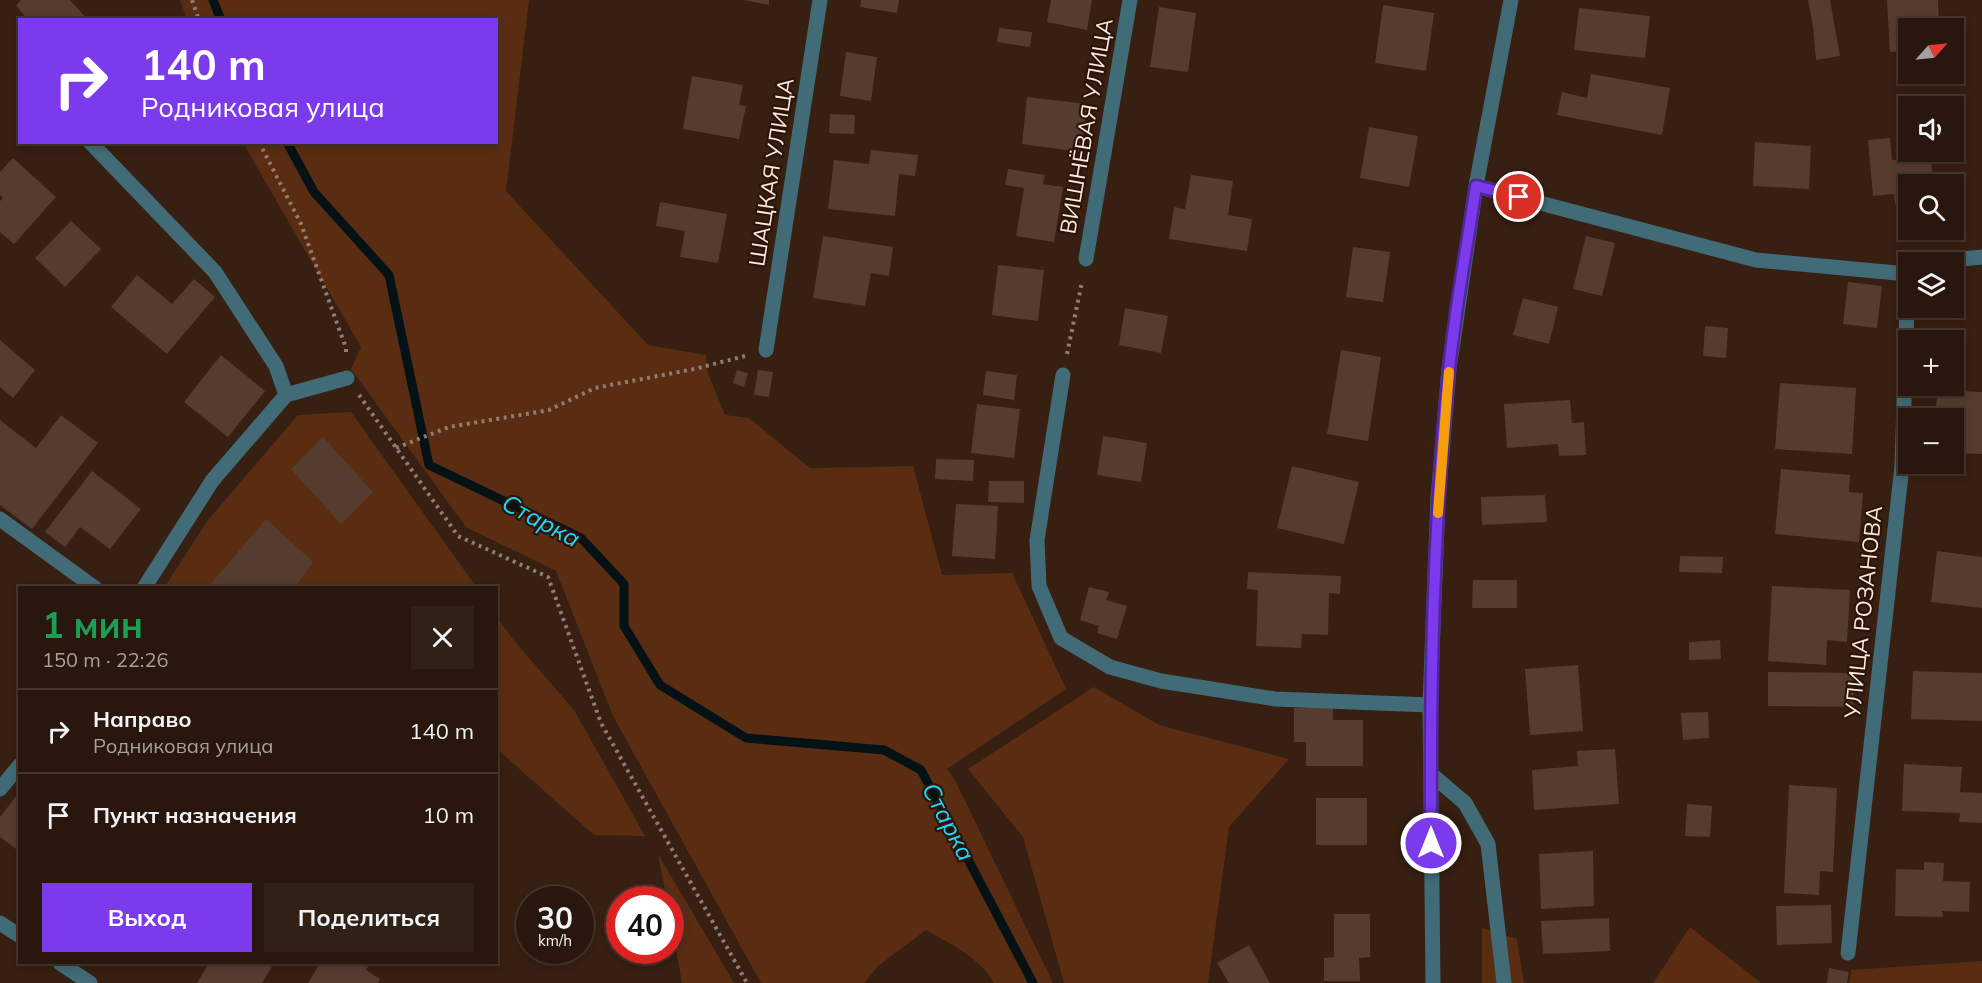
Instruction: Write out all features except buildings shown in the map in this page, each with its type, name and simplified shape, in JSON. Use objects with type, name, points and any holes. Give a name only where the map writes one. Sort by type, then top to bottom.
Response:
[{"type":"street","name":"ШАЦКАЯ УЛИЦА","points":[[766,350],[820,0]]},
{"type":"street","name":"ВИШНЁВАЯ УЛИЦА","points":[[1086,259],[1130,0]]},
{"type":"street","points":[[1433,983],[1430,705],[1438,499],[1448,380],[1476,186],[1512,0]]},
{"type":"street","points":[[92,144],[215,272],[276,366],[286,395]]},
{"type":"street","points":[[1476,186],[1756,260],[1898,273]]},
{"type":"street","points":[[1964,258],[1982,256]]},
{"type":"street","name":"УЛИЦА РОЗАНОВА","points":[[1848,953],[1902,466],[1907,318]]},
{"type":"street","points":[[1063,375],[1037,540],[1039,586],[1061,638],[1110,667],[1161,681],[1275,699],[1430,705]]},
{"type":"street","points":[[145,586],[213,481],[286,395],[346,378]]},
{"type":"street","points":[[0,519],[92,586]]},
{"type":"street","points":[[0,789],[18,767]]},
{"type":"street","points":[[1431,774],[1465,803],[1488,844],[1504,983]]},
{"type":"street","points":[[0,923],[18,935]]},
{"type":"street","points":[[62,964],[90,983]]},
{"type":"path","points":[[192,0],[198,18]]},
{"type":"path","points":[[260,144],[301,224],[346,348],[346,378],[458,536],[548,577],[601,723],[747,983]]},
{"type":"path","points":[[1063,375],[1086,259]]},
{"type":"path","points":[[396,448],[449,427],[549,410],[595,388],[694,369],[766,350]]},
{"type":"shaded area","points":[[180,0],[529,0],[506,191],[648,345],[706,355],[708,374],[725,415],[749,418],[810,468],[913,466],[942,575],[1012,573],[1066,689],[947,769],[954,778],[1053,983],[994,983],[973,959],[926,930],[878,966],[864,983],[761,983],[613,716],[556,571],[466,527],[351,369],[361,347],[244,144],[498,144],[498,18],[187,18]]},
{"type":"shaded area","points":[[351,412],[476,586],[165,586],[208,520],[298,415]]},
{"type":"shaded area","points":[[498,619],[574,710],[645,836],[594,835],[498,750]]},
{"type":"shaded area","points":[[1094,687],[1159,725],[1289,759],[1229,827],[1208,983],[1064,983],[1023,837],[968,769]]},
{"type":"shaded area","points":[[658,854],[677,886],[664,886]]},
{"type":"shaded area","points":[[684,898],[734,983],[682,983],[679,964],[684,964]]},
{"type":"shaded area","points":[[1690,927],[1761,983],[1653,983]]},
{"type":"shaded area","points":[[1482,928],[1517,939],[1524,983],[1482,983]]},
{"type":"shaded area","points":[[1982,961],[1982,983],[1849,983],[1851,970]]},
{"type":"waterway","name":"Старка","points":[[213,0],[220,18]]},
{"type":"waterway","name":"Старка","points":[[288,144],[314,192],[389,275],[429,465],[581,538],[624,584],[624,626],[660,685],[746,738],[884,750],[921,770],[1033,983]]},
{"type":"slow traffic","points":[[1438,513],[1449,372]]},
{"type":"route","points":[[1431,843],[1430,705],[1438,499],[1449,369],[1476,186],[1519,197]]}]
